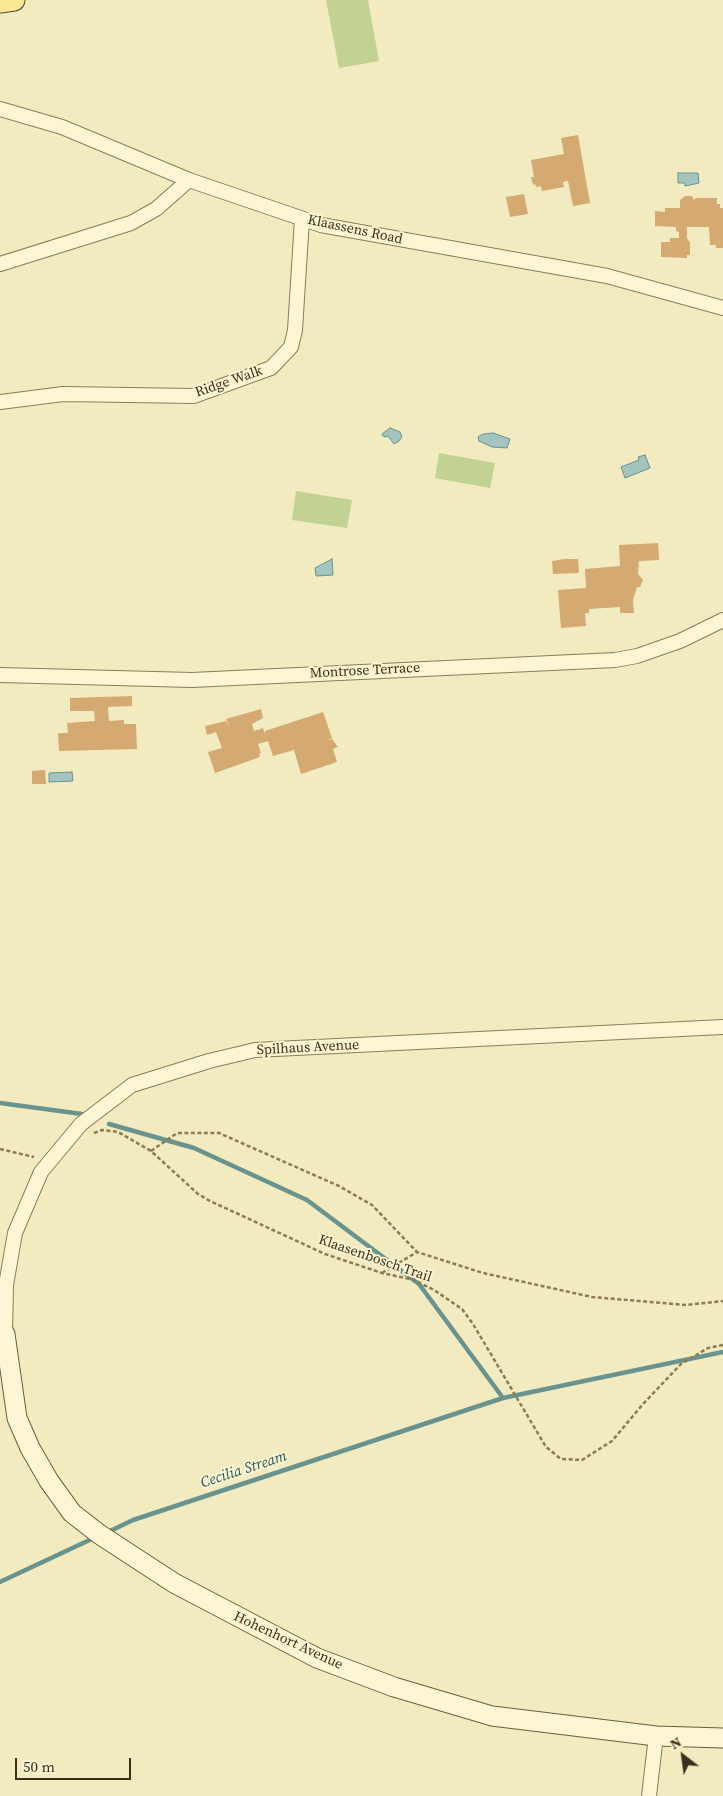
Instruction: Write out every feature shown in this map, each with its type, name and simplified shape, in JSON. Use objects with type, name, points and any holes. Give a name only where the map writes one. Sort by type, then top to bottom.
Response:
[{"type":"main road","points":[[0,2],[14,0]]},
{"type":"street","name":"Klaassens Road","points":[[0,109],[62,127],[188,180],[321,225],[607,276],[723,308]]},
{"type":"street","points":[[0,264],[131,223],[156,209],[188,180]]},
{"type":"street","name":"Ridge Walk","points":[[0,402],[63,394],[194,396],[271,368],[291,348],[295,330],[302,219]]},
{"type":"street","name":"Montrose Terrace","points":[[0,675],[192,680],[615,660],[637,656],[680,641],[723,620]]},
{"type":"street","name":"Spilhaus Avenue","points":[[2,1334],[6,1284],[15,1233],[40,1172],[81,1124],[132,1085],[209,1061],[256,1050],[723,1027]]},
{"type":"street","name":"Hohenhort Avenue","points":[[2,1334],[17,1418],[30,1448],[72,1513],[105,1538],[174,1583],[317,1658],[394,1687],[492,1716],[538,1724],[656,1736],[723,1738]]},
{"type":"street","points":[[650,1796],[656,1736]]},
{"type":"path","name":"Klaasenbosch Trail","points":[[87,1136],[102,1130],[118,1132],[151,1150],[198,1194],[210,1201],[325,1254],[382,1273],[414,1280],[434,1290],[462,1309],[473,1324],[546,1447],[562,1459],[582,1460],[612,1441],[643,1404],[681,1364],[708,1348],[723,1345]]},
{"type":"path","points":[[151,1150],[178,1133],[219,1133],[339,1186],[372,1205],[417,1252],[483,1273],[592,1297],[686,1305],[723,1301]]},
{"type":"path","points":[[0,1149],[50,1160]]},
{"type":"path","points":[[382,1273],[417,1252]]},
{"type":"green space","points":[[326,0],[368,0],[379,61],[339,68]]},
{"type":"green space","points":[[439,453],[495,463],[490,488],[435,478]]},
{"type":"green space","points":[[296,491],[352,500],[347,528],[292,520]]},
{"type":"water","points":[[678,173],[698,173],[699,183],[685,186],[685,183],[678,183]]},
{"type":"water","points":[[390,428],[400,432],[402,437],[394,444],[388,436],[384,437],[382,434]]},
{"type":"water","points":[[493,433],[510,439],[507,448],[492,447],[479,441],[478,437],[483,434]]},
{"type":"water","points":[[645,455],[650,468],[625,478],[621,467],[639,460],[638,457]]},
{"type":"water","points":[[332,559],[333,575],[316,576],[315,568]]},
{"type":"water","points":[[72,772],[73,781],[49,782],[49,773]]},
{"type":"building","points":[[578,135],[590,203],[573,206],[568,181],[563,182],[564,187],[542,191],[541,186],[536,187],[535,184],[533,185],[531,177],[534,177],[531,160],[564,154],[561,138]]},
{"type":"building","points":[[524,194],[528,214],[510,217],[506,197]]},
{"type":"building","points":[[685,196],[692,196],[694,200],[696,198],[717,198],[717,204],[720,204],[720,208],[723,208],[723,248],[716,248],[716,245],[710,245],[709,227],[687,227],[690,255],[687,255],[687,258],[661,257],[661,242],[670,242],[670,238],[679,238],[679,232],[676,231],[676,227],[655,226],[655,211],[665,212],[665,208],[680,208],[680,200]]},
{"type":"building","points":[[658,543],[659,560],[639,561],[638,574],[643,580],[640,587],[637,587],[633,600],[634,613],[620,613],[620,607],[589,609],[589,613],[585,613],[586,626],[561,628],[558,590],[586,588],[585,569],[620,566],[619,545]]},
{"type":"building","points":[[578,559],[579,573],[553,574],[552,561]]},
{"type":"building","points":[[132,696],[132,706],[108,707],[109,721],[124,720],[124,724],[136,724],[137,749],[59,751],[58,733],[68,733],[67,723],[95,721],[94,711],[70,711],[70,698]]},
{"type":"building","points":[[261,709],[263,718],[252,724],[254,731],[263,728],[265,734],[265,731],[323,712],[332,738],[327,741],[332,739],[338,747],[333,749],[337,762],[301,774],[294,750],[273,756],[268,741],[258,744],[261,753],[259,754],[260,757],[215,773],[208,752],[222,748],[216,732],[207,735],[205,726],[226,721],[230,729],[226,719]]},
{"type":"building","points":[[45,770],[46,784],[32,784],[32,771]]},
{"type":"waterway","points":[[0,1103],[82,1114]]},
{"type":"waterway","points":[[109,1124],[194,1148],[307,1200],[419,1284],[503,1398],[723,1352]]},
{"type":"waterway","name":"Cecilia Stream","points":[[106,1533],[133,1520],[503,1398]]},
{"type":"waterway","name":"Cecilia Stream","points":[[0,1582],[96,1537]]}]
